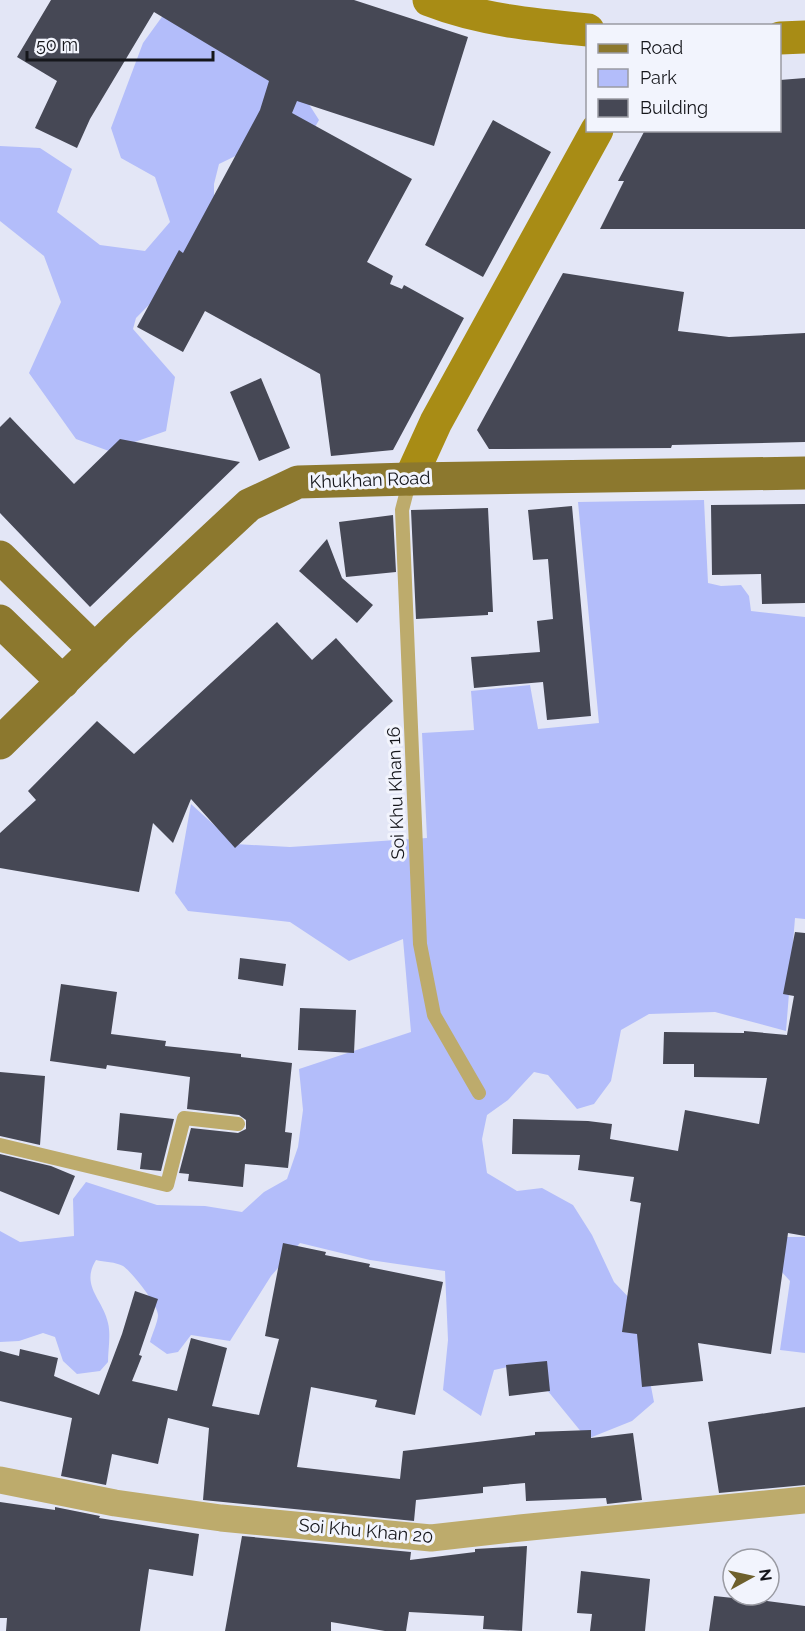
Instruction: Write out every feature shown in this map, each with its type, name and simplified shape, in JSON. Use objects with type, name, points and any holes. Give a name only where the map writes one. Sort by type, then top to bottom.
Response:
[{"type":"main road","name":"Khukhan Road","points":[[0,743],[249,505],[298,482],[410,478],[805,473]]},
{"type":"main road","points":[[0,557],[95,650]]},
{"type":"main road","points":[[0,621],[63,682]]},
{"type":"street","points":[[429,0],[456,10],[518,23],[586,30]]},
{"type":"street","points":[[781,38],[805,37]]},
{"type":"street","points":[[410,478],[436,422],[596,132]]},
{"type":"street","name":"Soi Khu Khan 20","points":[[0,1480],[115,1503],[221,1518],[431,1538],[520,1527],[805,1500]]},
{"type":"lane","name":"Soi Khu Khan 16","points":[[410,478],[402,510],[420,944],[434,1015],[478,1093]]},
{"type":"lane","points":[[0,1145],[167,1185],[184,1118],[238,1124]]},
{"type":"green space","points":[[164,14],[305,98],[319,120],[300,153],[256,146],[219,164],[214,184],[214,215],[207,246],[136,318],[133,329],[175,377],[166,431],[109,451],[76,439],[29,373],[61,302],[44,256],[0,221],[0,146],[40,148],[72,169],[57,212],[100,245],[145,251],[170,222],[155,177],[121,158],[111,128],[143,43]]},
{"type":"green space","points":[[704,500],[708,583],[721,586],[741,585],[749,596],[751,611],[805,617],[805,919],[795,918],[786,1031],[715,1012],[649,1014],[621,1030],[611,1081],[594,1104],[577,1109],[548,1075],[534,1072],[508,1100],[487,1115],[482,1139],[487,1173],[517,1191],[542,1188],[573,1205],[592,1235],[614,1282],[635,1304],[654,1402],[632,1421],[587,1439],[525,1363],[494,1370],[481,1416],[443,1390],[448,1340],[445,1271],[370,1260],[300,1243],[271,1276],[230,1341],[191,1335],[178,1352],[167,1354],[150,1342],[158,1315],[144,1289],[123,1266],[96,1260],[90,1277],[91,1285],[105,1314],[109,1332],[108,1362],[100,1371],[77,1374],[63,1361],[55,1337],[43,1333],[19,1341],[0,1342],[0,1231],[20,1242],[74,1236],[73,1199],[86,1182],[157,1205],[205,1206],[242,1212],[264,1192],[287,1179],[298,1147],[303,1110],[299,1069],[411,1032],[403,939],[349,961],[290,922],[188,911],[175,893],[191,804],[235,844],[290,847],[427,838],[422,733],[474,730],[471,691],[530,685],[538,729],[599,723],[578,502]]},
{"type":"green space","points":[[766,1237],[805,1237],[805,1353],[780,1350],[790,1281],[761,1249]]},
{"type":"building","points":[[51,0],[354,0],[468,37],[434,146],[297,101],[292,113],[412,179],[367,262],[393,276],[390,284],[402,289],[404,285],[464,318],[393,450],[331,456],[320,374],[205,311],[183,352],[137,327],[179,250],[183,253],[260,110],[269,81],[154,12],[90,119],[77,148],[35,128],[57,81],[17,57]]},
{"type":"building","points":[[805,78],[805,229],[600,229],[624,181],[618,181],[644,132],[781,132],[781,80]]},
{"type":"building","points":[[493,120],[551,152],[483,277],[425,245]]},
{"type":"building","points":[[563,273],[684,292],[678,331],[729,337],[805,333],[805,442],[672,445],[671,448],[489,449],[477,430]]},
{"type":"building","points":[[261,378],[290,448],[259,461],[230,392]]},
{"type":"building","points":[[10,417],[74,484],[120,439],[240,462],[90,607],[0,513],[0,427]]},
{"type":"building","points":[[805,504],[805,603],[762,604],[761,574],[712,575],[711,505]]},
{"type":"building","points":[[572,506],[591,716],[547,720],[543,682],[474,688],[471,657],[540,652],[537,621],[553,619],[548,559],[533,560],[528,510]]},
{"type":"building","points":[[488,508],[493,612],[488,612],[488,615],[416,619],[411,510]]},
{"type":"building","points":[[393,515],[396,572],[346,577],[339,522]]},
{"type":"building","points":[[327,539],[342,578],[373,605],[357,623],[299,571]]},
{"type":"building","points":[[277,622],[312,660],[336,638],[393,701],[235,848],[191,799],[173,843],[153,823],[139,892],[0,868],[0,833],[36,800],[28,791],[97,721],[134,754]]},
{"type":"building","points":[[795,932],[805,933],[805,1236],[788,1233],[771,1354],[698,1343],[703,1381],[642,1387],[637,1334],[622,1332],[641,1203],[630,1201],[634,1177],[578,1170],[580,1155],[512,1154],[513,1119],[612,1124],[610,1139],[678,1151],[685,1110],[759,1124],[767,1078],[694,1077],[694,1064],[663,1064],[664,1032],[744,1033],[744,1031],[787,1035],[794,996],[783,994]]},
{"type":"building","points":[[240,958],[286,964],[283,986],[238,979]]},
{"type":"building","points":[[61,984],[117,992],[111,1034],[166,1041],[165,1046],[241,1054],[241,1057],[292,1063],[285,1132],[292,1133],[288,1168],[245,1164],[243,1187],[188,1181],[189,1174],[179,1173],[191,1128],[238,1133],[246,1129],[246,1120],[239,1115],[187,1109],[190,1077],[107,1065],[106,1069],[50,1061]]},
{"type":"building","points":[[300,1008],[356,1010],[354,1053],[298,1050]]},
{"type":"building","points":[[0,1072],[45,1076],[40,1145],[0,1136]]},
{"type":"building","points":[[120,1113],[174,1119],[161,1171],[140,1169],[142,1153],[117,1150]]},
{"type":"building","points":[[0,1154],[51,1166],[75,1176],[59,1215],[0,1191]]},
{"type":"building","points":[[283,1243],[326,1252],[325,1255],[370,1264],[369,1267],[443,1282],[415,1415],[375,1407],[377,1400],[311,1387],[297,1467],[400,1479],[403,1451],[535,1435],[535,1432],[591,1430],[591,1438],[633,1433],[642,1500],[607,1504],[606,1498],[526,1501],[525,1483],[483,1487],[483,1493],[416,1500],[414,1521],[203,1500],[209,1428],[168,1418],[158,1464],[112,1454],[106,1485],[61,1476],[72,1418],[0,1401],[0,1351],[19,1356],[20,1349],[58,1358],[54,1376],[99,1395],[135,1291],[158,1299],[139,1355],[142,1356],[132,1381],[177,1391],[191,1338],[227,1348],[212,1406],[259,1415],[279,1339],[265,1336]]},
{"type":"building","points":[[547,1361],[550,1391],[509,1396],[506,1365]]},
{"type":"building","points":[[805,1407],[805,1485],[719,1493],[708,1422]]},
{"type":"building","points":[[0,1502],[55,1510],[55,1507],[100,1516],[99,1518],[199,1534],[193,1576],[149,1569],[140,1631],[6,1631],[7,1618],[0,1618]]},
{"type":"building","points":[[242,1536],[411,1552],[410,1560],[475,1552],[475,1549],[527,1546],[522,1631],[483,1629],[484,1616],[409,1612],[406,1631],[385,1631],[331,1622],[331,1631],[225,1631]]},
{"type":"building","points":[[581,1571],[650,1579],[645,1631],[590,1631],[592,1614],[577,1613]]},
{"type":"building","points":[[714,1596],[721,1597],[721,1607],[781,1607],[781,1603],[805,1606],[805,1631],[709,1631]]}]
